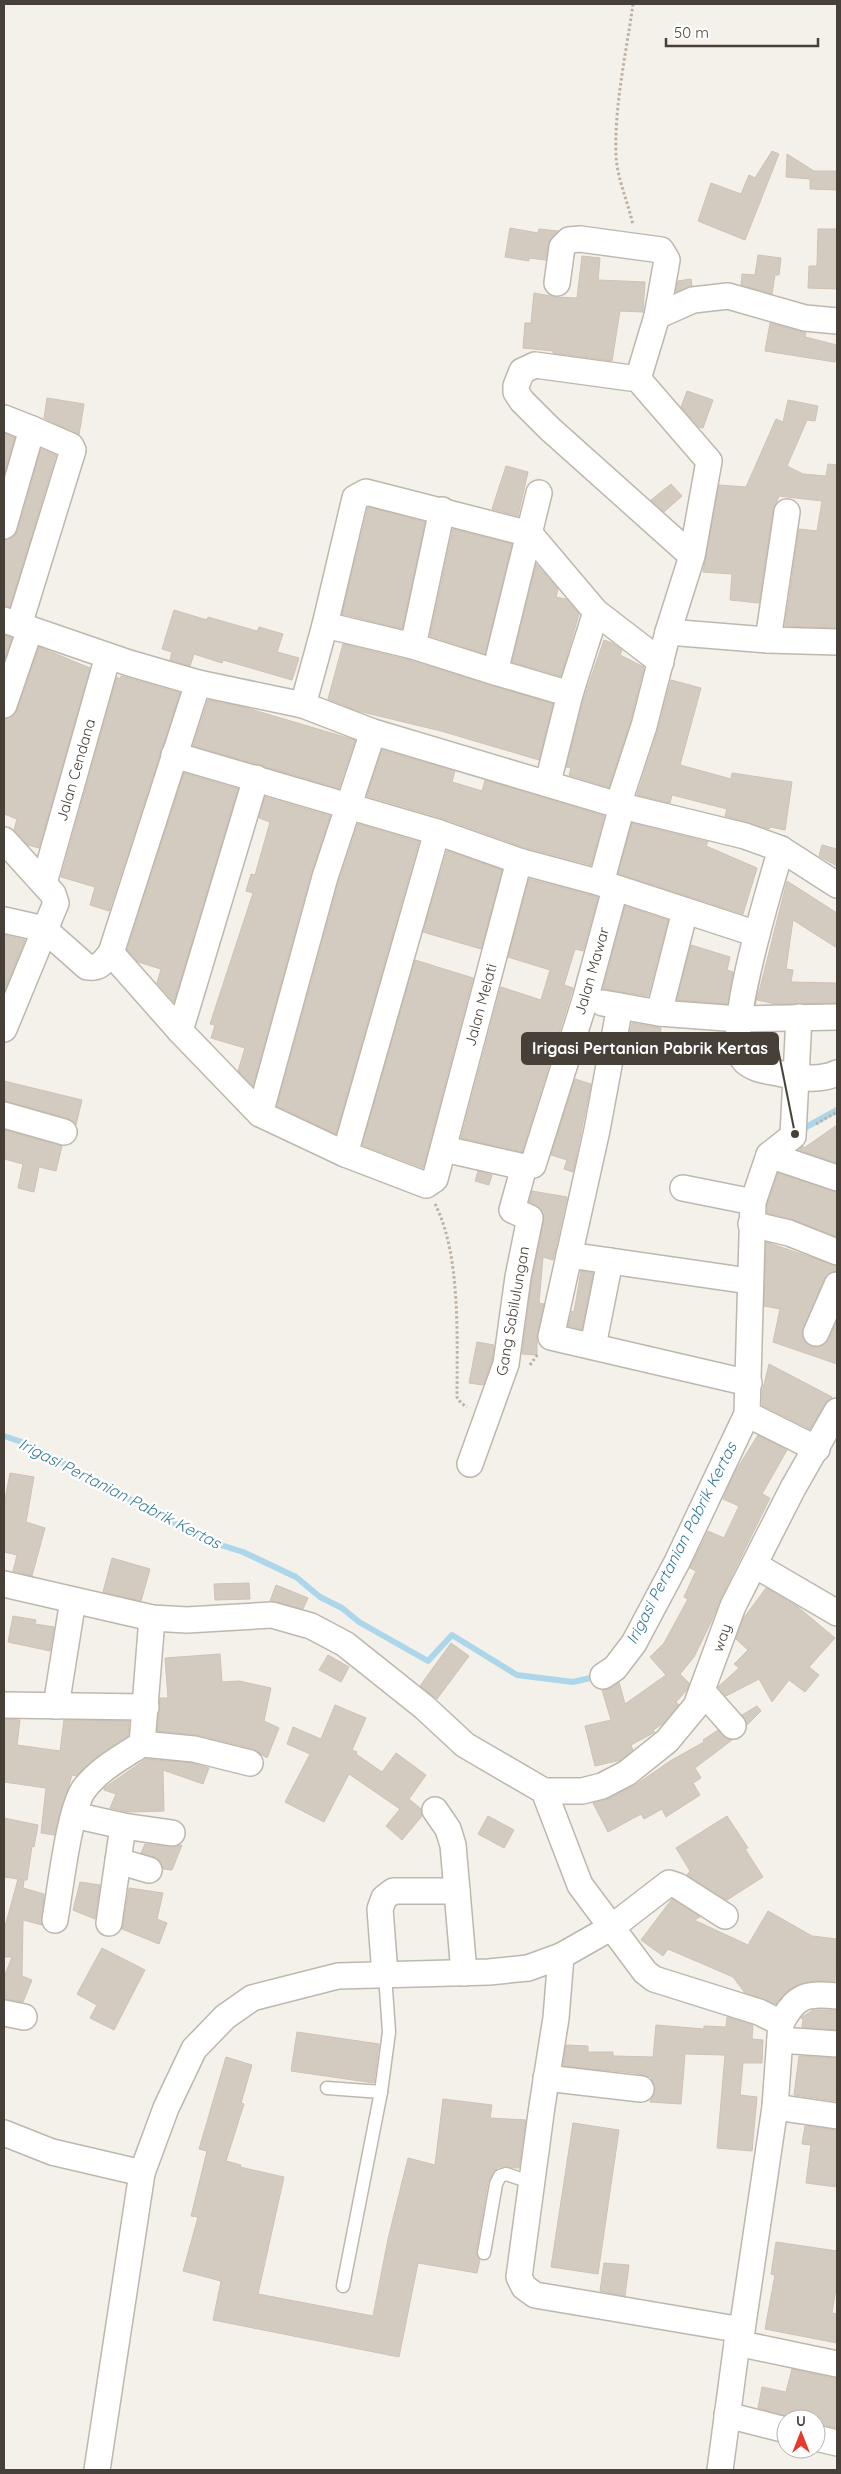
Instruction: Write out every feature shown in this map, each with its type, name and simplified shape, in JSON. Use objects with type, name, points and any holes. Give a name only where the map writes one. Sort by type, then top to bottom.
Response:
[{"type":"street","points":[[557,283],[562,247],[569,240],[661,250],[667,260],[657,316],[638,379],[535,365],[525,368],[520,373],[516,390],[522,401],[550,430],[692,556]]},
{"type":"street","points":[[657,316],[693,300],[728,296],[806,318],[837,321]]},
{"type":"street","points":[[806,318],[837,335]]},
{"type":"street","name":"Jalan Mawar","points":[[524,1167],[534,1163],[585,1000],[608,886],[620,805],[644,726],[668,632],[692,556],[709,460],[638,379]]},
{"type":"street","points":[[4,418],[71,446],[73,450],[17,624],[4,705]]},
{"type":"street","points":[[4,526],[32,430]]},
{"type":"street","points":[[303,705],[325,625],[354,498],[366,492],[530,534],[596,612],[661,662]]},
{"type":"street","points":[[495,672],[540,493]]},
{"type":"street","points":[[413,646],[442,510]]},
{"type":"street","points":[[768,640],[787,512]]},
{"type":"street","points":[[548,782],[570,694],[596,612]]},
{"type":"street","points":[[17,624],[108,656],[198,683],[303,705],[374,732],[548,782],[620,805],[745,836],[781,849],[837,885]]},
{"type":"street","points":[[325,625],[413,646],[570,694]]},
{"type":"street","points":[[668,632],[768,640],[837,642]]},
{"type":"street","name":"Jalan Cendana","points":[[44,883],[108,656]]},
{"type":"street","points":[[4,920],[44,929],[87,967],[96,968],[101,965],[110,953],[198,683]]},
{"type":"street","points":[[260,1114],[324,877],[374,732]]},
{"type":"street","points":[[174,755],[436,832],[519,861],[608,886],[757,934]]},
{"type":"street","points":[[180,1031],[256,778]]},
{"type":"street","points":[[345,1154],[436,832]]},
{"type":"street","points":[[4,840],[44,883],[53,894],[56,903],[5,1018]]},
{"type":"street","points":[[781,849],[757,934],[739,1019],[738,1050],[744,1061],[758,1068],[795,1078],[831,1076],[837,1073]]},
{"type":"street","name":"Jalan Melati","points":[[426,1185],[435,1179],[444,1149],[519,861]]},
{"type":"street","points":[[659,1013],[685,911]]},
{"type":"street","points":[[110,953],[180,1031],[260,1114],[345,1154],[426,1185]]},
{"type":"street","points":[[585,1000],[659,1013],[739,1019],[837,1017]]},
{"type":"street","points":[[620,1006],[597,1130],[551,1337],[749,1383]]},
{"type":"street","points":[[603,1676],[615,1668],[634,1644],[677,1562],[747,1414],[752,1213],[769,1156],[793,1136],[799,1017]]},
{"type":"street","points":[[4,1115],[64,1132]]},
{"type":"street","points":[[444,1149],[524,1167]]},
{"type":"street","points":[[769,1156],[837,1178]]},
{"type":"street","name":"Gang Sabilulungan","points":[[470,1464],[506,1364],[518,1277],[530,1220],[529,1216],[512,1210],[524,1167]]},
{"type":"street","points":[[683,1188],[752,1213],[789,1233],[837,1252]]},
{"type":"street","points":[[569,1256],[749,1281]]},
{"type":"street","points":[[594,1346],[610,1261]]},
{"type":"street","points":[[816,1334],[837,1284]]},
{"type":"street","name":"way","points":[[544,1791],[582,1791],[602,1786],[627,1773],[667,1741],[696,1706],[703,1692],[733,1606],[793,1488],[817,1449],[837,1410]]},
{"type":"street","points":[[747,1414],[817,1449]]},
{"type":"street","points":[[755,1566],[837,1613]]},
{"type":"street","points":[[4,1585],[152,1618],[187,1620],[272,1615],[311,1626],[345,1644],[424,1707],[465,1745],[544,1791],[580,1885],[654,1980],[758,2012],[780,2031],[837,2044]]},
{"type":"street","points":[[56,1706],[73,1600]]},
{"type":"street","points":[[142,1744],[152,1618]]},
{"type":"street","points":[[703,1692],[733,1726]]},
{"type":"street","points":[[4,1705],[146,1707]]},
{"type":"street","points":[[54,1920],[74,1815],[83,1790],[109,1764],[142,1744],[194,1750],[250,1763]]},
{"type":"street","points":[[434,1810],[448,1829],[453,1845],[464,1973]]},
{"type":"street","points":[[74,1815],[123,1826],[172,1832]]},
{"type":"street","points":[[109,1923],[123,1826]]},
{"type":"street","points":[[118,1861],[149,1870]]},
{"type":"street","points":[[97,2470],[142,2173],[166,2108],[194,2049],[225,2017],[252,1998],[338,1976],[464,1973],[528,1968],[561,1956],[612,1927],[669,1883],[678,1886],[725,1916]]},
{"type":"street","points":[[385,1975],[380,1908],[384,1898],[393,1891],[457,1891]]},
{"type":"street","points":[[561,1956],[556,2018],[519,2277],[524,2287],[535,2295],[739,2337],[837,2364]]},
{"type":"street","points":[[720,2470],[775,2107],[780,2031],[790,2006],[796,2000],[805,1996],[837,1996]]},
{"type":"street","points":[[546,2078],[641,2088]]},
{"type":"street","points":[[775,2107],[837,2116]]},
{"type":"street","points":[[4,2133],[52,2152],[142,2173]]},
{"type":"street","points":[[727,2415],[776,2427]]},
{"type":"lane","points":[[343,2286],[381,2092],[389,2032],[385,1975]]},
{"type":"lane","points":[[327,2088],[381,2092]]},
{"type":"lane","points":[[484,2253],[496,2184],[500,2176],[514,2176],[533,2183]]},
{"type":"path","points":[[633,4],[619,113],[616,157],[620,187],[631,216],[638,247]]},
{"type":"path","points":[[426,1185],[445,1222],[456,1303],[457,1397],[460,1403],[467,1407],[492,1406]]},
{"type":"path","points":[[528,1367],[551,1337]]},
{"type":"building","points":[[772,151],[779,154],[745,240],[698,221],[711,183],[741,194],[749,175],[755,178]]},
{"type":"building","points":[[787,154],[814,171],[837,171],[837,190],[810,189],[810,179],[786,177]]},
{"type":"building","points":[[510,228],[538,233],[539,229],[558,231],[548,244],[546,260],[529,258],[529,261],[505,257]]},
{"type":"building","points":[[818,229],[837,229],[837,289],[808,288],[809,266],[817,266]]},
{"type":"building","points":[[758,255],[781,258],[779,275],[775,275],[772,294],[741,285],[742,274],[755,275]]},
{"type":"building","points":[[582,256],[600,258],[598,280],[645,282],[643,312],[620,311],[612,361],[523,348],[525,323],[531,323],[534,293],[577,298]]},
{"type":"building","points":[[691,279],[692,286],[676,292],[678,281]]},
{"type":"building","points":[[770,323],[806,333],[805,337],[837,345],[835,362],[765,351]]},
{"type":"building","points":[[687,391],[713,400],[703,428],[699,427],[681,407]]},
{"type":"building","points":[[47,398],[84,404],[79,435],[44,418]]},
{"type":"building","points":[[788,400],[818,406],[815,421],[807,420],[787,466],[803,474],[826,476],[828,464],[837,465],[837,628],[785,626],[799,529],[817,531],[822,501],[779,496],[773,510],[759,603],[730,600],[732,574],[703,572],[719,485],[746,487],[776,419],[783,422]]},
{"type":"building","points":[[4,433],[15,438],[4,475]]},
{"type":"building","points":[[41,449],[56,455],[10,607],[4,606],[4,540],[14,537],[18,530]]},
{"type":"building","points":[[506,466],[528,472],[518,516],[492,509]]},
{"type":"building","points":[[671,484],[682,496],[664,512],[651,500]]},
{"type":"building","points":[[368,507],[425,522],[402,629],[342,614]]},
{"type":"building","points":[[453,529],[512,544],[485,654],[430,636]]},
{"type":"building","points":[[536,564],[558,589],[556,597],[566,599],[579,614],[561,676],[512,662]]},
{"type":"building","points":[[174,610],[207,620],[208,617],[257,631],[259,627],[283,634],[277,652],[299,658],[292,680],[223,660],[222,663],[194,654],[190,666],[170,660],[172,652],[162,649]]},
{"type":"building","points":[[4,635],[12,638],[4,661]]},
{"type":"building","points":[[604,640],[622,650],[620,655],[644,667],[630,722],[609,787],[569,775],[571,768],[566,767],[584,698]]},
{"type":"building","points":[[343,644],[409,660],[553,704],[539,760],[441,731],[358,711],[328,699]]},
{"type":"building","points":[[39,647],[90,668],[39,848],[28,845],[14,830],[17,819],[4,814],[4,719],[13,716],[17,710]]},
{"type":"building","points":[[121,676],[180,693],[109,911],[90,905],[95,887],[61,877],[117,677],[120,679]]},
{"type":"building","points":[[671,680],[701,688],[680,765],[731,779],[732,773],[792,782],[785,830],[770,827],[769,829],[725,816],[727,809],[672,795],[670,803],[637,795],[658,730]]},
{"type":"building","points":[[208,700],[240,706],[355,740],[339,788],[193,746]]},
{"type":"building","points":[[382,750],[455,771],[452,782],[482,791],[485,780],[604,816],[591,865],[523,847],[442,818],[367,796]]},
{"type":"building","points":[[184,773],[238,789],[174,1002],[157,983],[161,969],[138,962],[127,950]]},
{"type":"building","points":[[265,797],[330,816],[311,873],[253,1086],[238,1071],[245,1048],[211,1038],[215,1025],[210,1024],[253,893],[246,891],[251,874],[255,875],[270,822],[259,818]]},
{"type":"building","points":[[632,823],[708,842],[706,846],[757,868],[743,914],[618,874]]},
{"type":"building","points":[[358,824],[419,842],[336,1134],[277,1106],[339,881]]},
{"type":"building","points":[[822,845],[837,849],[837,866],[819,856]]},
{"type":"building","points":[[447,851],[502,870],[481,949],[423,932]]},
{"type":"building","points":[[529,879],[598,897],[583,951],[575,949],[564,985],[573,988],[522,1152],[461,1138],[501,987],[541,1000],[550,970],[508,957]]},
{"type":"building","points":[[787,881],[837,913],[837,948],[793,920],[786,969],[793,970],[791,982],[837,983],[837,1003],[775,1004],[757,1000]]},
{"type":"building","points":[[625,906],[668,920],[648,996],[603,989]]},
{"type":"building","points":[[4,935],[25,940],[4,992]]},
{"type":"building","points":[[691,945],[730,957],[727,970],[733,972],[728,1004],[677,1000]]},
{"type":"building","points":[[415,960],[473,978],[423,1168],[362,1145]]},
{"type":"building","points":[[632,1023],[661,1028],[659,1047],[628,1042]]},
{"type":"building","points":[[575,1079],[591,1084],[573,1172],[564,1169],[567,1160],[551,1155]]},
{"type":"building","points":[[4,1081],[82,1100],[76,1125],[68,1118],[4,1101]]},
{"type":"building","points":[[837,1125],[837,1163],[799,1150],[803,1146],[804,1148]]},
{"type":"building","points":[[4,1130],[62,1146],[56,1171],[39,1167],[34,1192],[18,1188],[23,1164],[4,1159]]},
{"type":"building","points":[[478,1171],[492,1175],[489,1185],[475,1181]]},
{"type":"building","points":[[778,1173],[837,1192],[837,1237],[794,1220],[767,1213],[767,1205]]},
{"type":"building","points":[[532,1191],[567,1197],[553,1260],[543,1257],[539,1303],[544,1304],[537,1334],[537,1355],[522,1354],[532,1279],[544,1220],[541,1209],[529,1202]]},
{"type":"building","points":[[766,1242],[837,1266],[837,1271],[829,1273],[824,1279],[802,1334],[805,1342],[811,1346],[818,1347],[829,1339],[837,1320],[837,1364],[773,1342],[780,1309],[764,1306]]},
{"type":"building","points":[[581,1271],[593,1273],[582,1329],[568,1326],[572,1311],[574,1312]]},
{"type":"building","points":[[477,1342],[494,1345],[492,1361],[483,1385],[469,1383]]},
{"type":"building","points":[[769,1364],[832,1397],[825,1404],[810,1429],[762,1405],[762,1393]]},
{"type":"building","points":[[758,1435],[787,1450],[762,1494],[770,1498],[712,1620],[694,1657],[680,1674],[689,1683],[687,1690],[676,1702],[679,1705],[663,1724],[653,1730],[655,1732],[631,1745],[633,1750],[621,1760],[595,1766],[585,1726],[611,1720],[602,1690],[611,1688],[619,1682],[625,1704],[666,1675],[650,1657],[664,1643],[688,1599],[684,1597],[696,1571],[690,1568],[708,1531],[724,1538],[739,1506],[723,1499],[735,1472]]},
{"type":"building","points":[[10,1473],[34,1477],[26,1522],[45,1528],[32,1576],[13,1571],[17,1555],[4,1552],[4,1505]]},
{"type":"building","points":[[112,1558],[150,1569],[141,1601],[103,1592]]},
{"type":"building","points":[[249,1583],[250,1599],[215,1600],[214,1584]]},
{"type":"building","points":[[276,1585],[308,1598],[303,1609],[270,1601]]},
{"type":"building","points":[[766,1588],[798,1607],[835,1638],[809,1667],[819,1675],[805,1692],[789,1680],[772,1702],[759,1679],[726,1696],[718,1687],[739,1668],[734,1664],[748,1650],[736,1639],[743,1619]]},
{"type":"building","points":[[13,1616],[36,1620],[35,1624],[54,1627],[50,1651],[8,1642]]},
{"type":"building","points":[[451,1643],[469,1656],[437,1699],[420,1686]]},
{"type":"building","points":[[220,1654],[222,1682],[239,1681],[271,1688],[264,1721],[279,1728],[267,1758],[253,1749],[197,1735],[157,1731],[160,1698],[168,1698],[165,1658]]},
{"type":"building","points":[[328,1655],[349,1667],[341,1682],[319,1670]]},
{"type":"building","points":[[335,1705],[366,1718],[352,1750],[357,1752],[356,1754],[382,1772],[396,1753],[426,1775],[409,1799],[421,1809],[422,1816],[402,1840],[386,1826],[400,1809],[349,1774],[324,1822],[285,1802],[310,1754],[287,1744],[293,1727],[321,1739]]},
{"type":"building","points":[[757,1706],[761,1711],[747,1725],[742,1715]]},
{"type":"building","points":[[4,1719],[20,1720],[17,1745],[60,1751],[64,1720],[129,1721],[128,1736],[95,1758],[76,1776],[72,1775],[54,1835],[41,1833],[46,1788],[4,1782]]},
{"type":"building","points":[[718,1730],[728,1739],[732,1740],[695,1768],[701,1778],[693,1783],[700,1795],[666,1817],[662,1809],[644,1819],[641,1814],[608,1832],[593,1803],[608,1799],[634,1786],[670,1761],[704,1742],[703,1740]]},
{"type":"building","points":[[146,1759],[192,1763],[209,1768],[203,1784],[163,1770],[164,1811],[128,1812],[110,1808],[116,1794],[104,1790],[104,1788]]},
{"type":"building","points":[[488,1816],[514,1830],[504,1848],[478,1834]]},
{"type":"building","points":[[727,1816],[748,1848],[745,1849],[763,1877],[727,1900],[687,1875],[690,1871],[676,1848]]},
{"type":"building","points":[[4,1818],[38,1825],[34,1847],[32,1846],[27,1880],[24,1880],[23,1888],[44,1894],[42,1925],[23,1920],[22,1976],[32,1980],[23,2002],[4,1999],[4,1977],[12,1957],[4,1957],[4,1930],[18,1879],[4,1877]]},
{"type":"building","points":[[145,1844],[170,1847],[182,1845],[172,1870],[163,1869],[159,1860],[141,1853]]},
{"type":"building","points":[[80,1882],[100,1885],[95,1919],[73,1910]]},
{"type":"building","points":[[129,1888],[163,1893],[157,1919],[167,1923],[159,1944],[122,1929]]},
{"type":"building","points":[[672,1899],[700,1917],[694,1920],[748,1945],[768,1911],[812,1936],[837,1939],[835,1981],[816,1981],[799,1984],[787,1991],[776,2004],[745,1993],[733,1977],[668,1949],[663,1956],[641,1940]]},
{"type":"building","points":[[102,1948],[145,1970],[114,2030],[90,2018],[97,2005],[77,1994]]},
{"type":"building","points":[[813,2010],[837,2010],[837,2030],[802,2027],[803,2019],[801,2018]]},
{"type":"building","points":[[727,2017],[753,2025],[752,2039],[763,2040],[762,2063],[743,2063],[740,2095],[757,2097],[752,2151],[717,2148],[725,2055],[685,2054],[681,2104],[650,2102],[655,2090],[651,2077],[634,2073],[563,2066],[566,2045],[588,2046],[588,2052],[613,2052],[613,2056],[653,2057],[656,2025],[704,2029],[704,2026],[726,2027]]},
{"type":"building","points":[[297,2032],[379,2044],[374,2083],[291,2071]]},
{"type":"building","points":[[799,2056],[837,2058],[836,2101],[794,2095]]},
{"type":"building","points":[[226,2057],[252,2065],[241,2103],[244,2104],[226,2161],[241,2165],[240,2167],[284,2177],[258,2294],[373,2316],[388,2239],[408,2158],[435,2165],[443,2099],[492,2105],[490,2118],[526,2120],[519,2168],[498,2167],[488,2182],[476,2252],[480,2260],[477,2273],[418,2263],[399,2357],[213,2320],[221,2281],[183,2271],[198,2217],[191,2216],[207,2151],[199,2149]]},
{"type":"building","points":[[573,2123],[619,2130],[598,2274],[551,2267]]},
{"type":"building","points":[[805,2126],[837,2130],[837,2187],[806,2183],[811,2145],[802,2144]]},
{"type":"building","points":[[776,2242],[837,2251],[837,2282],[832,2313],[837,2314],[837,2343],[765,2329],[775,2275],[771,2274]]},
{"type":"building","points":[[604,2263],[629,2265],[625,2296],[600,2291]]},
{"type":"building","points":[[792,2369],[837,2379],[837,2428],[826,2426],[826,2409],[776,2409],[776,2413],[758,2408],[762,2387],[786,2392]]},
{"type":"waterway","name":"Irigasi Pertanian Pabrik Kertas","points":[[799,1131],[837,1110]]},
{"type":"waterway","name":"Irigasi Pertanian Pabrik Kertas","points":[[4,1436],[28,1444],[205,1540],[243,1552],[296,1577],[320,1597],[342,1608],[359,1622],[428,1661],[452,1635],[517,1675],[573,1682],[599,1676]]},
{"type":"place","name":"Irigasi Pertanian Pabrik Kertas","points":[[795,1134]]}]
